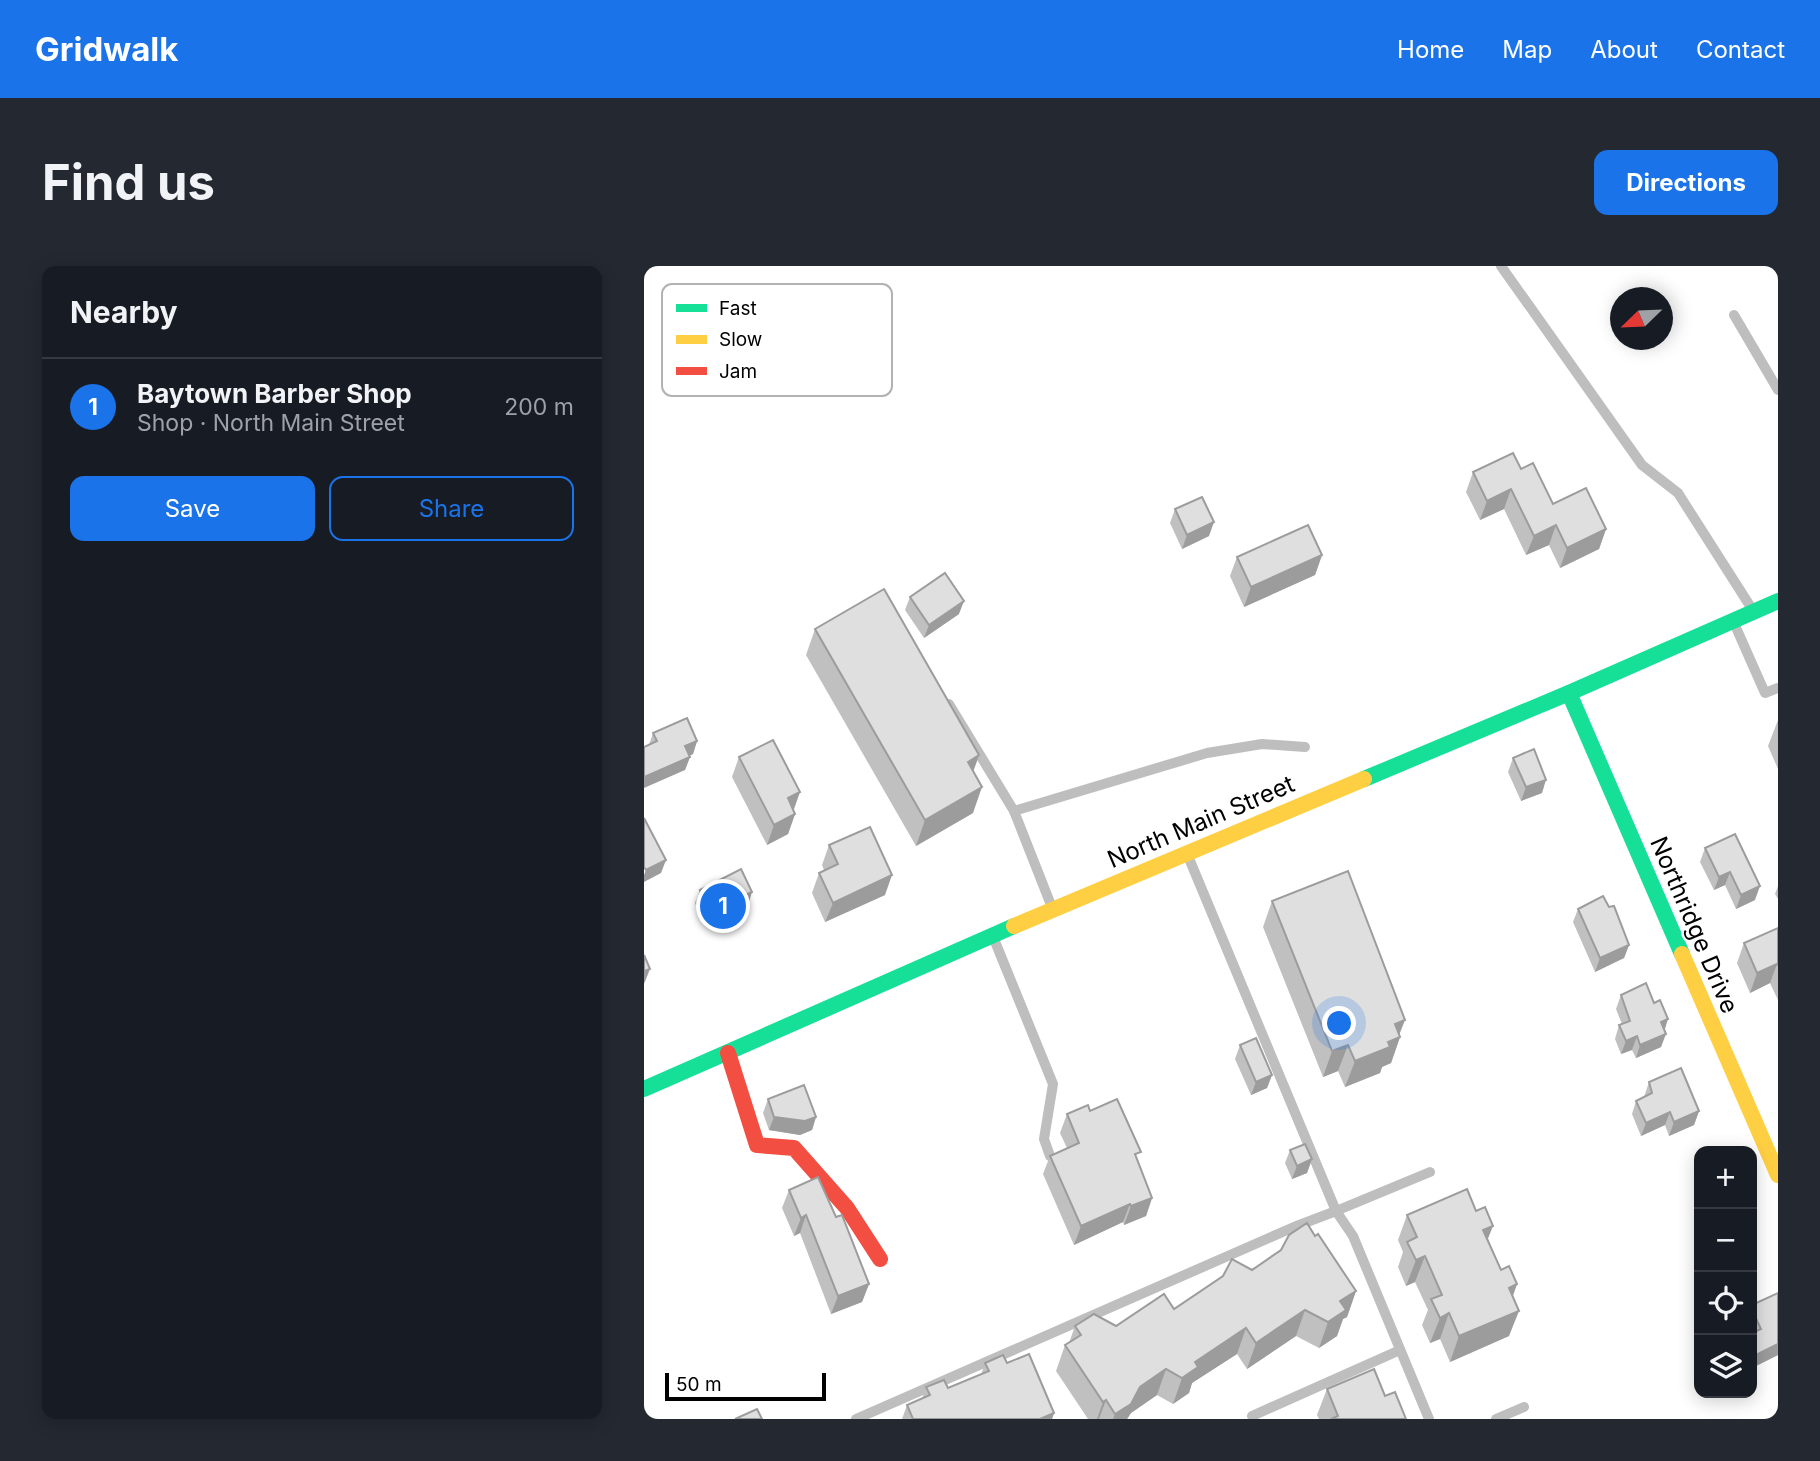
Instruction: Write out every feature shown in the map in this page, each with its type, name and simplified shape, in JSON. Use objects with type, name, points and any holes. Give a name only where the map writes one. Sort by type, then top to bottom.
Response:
[{"type":"main road","name":"North Main Street","points":[[644,1089],[1053,909],[1569,693],[1778,601]]},
{"type":"main road","name":"Northridge Drive","points":[[1569,693],[1778,1175]]},
{"type":"main road","points":[[728,1053],[757,1145],[794,1148],[847,1208],[880,1259]]},
{"type":"lane","points":[[1502,266],[1642,465],[1678,493],[1753,611]]},
{"type":"lane","points":[[1734,316],[1778,390]]},
{"type":"lane","points":[[1733,620],[1765,693],[1778,688]]},
{"type":"lane","points":[[940,692],[1014,811],[1053,909]]},
{"type":"lane","points":[[1014,811],[1208,753],[1262,744],[1305,747]]},
{"type":"lane","points":[[1186,852],[1336,1211],[1353,1236],[1429,1419]]},
{"type":"lane","points":[[993,936],[1053,1084],[1044,1139],[1050,1156]]},
{"type":"lane","points":[[856,1419],[1294,1227],[1430,1172]]},
{"type":"lane","points":[[1252,1416],[1400,1350]]},
{"type":"lane","points":[[1496,1419],[1524,1407]]},
{"type":"building","points":[[1513,453],[1521,469],[1533,463],[1553,504],[1586,488],[1606,529],[1567,548],[1556,525],[1534,536],[1511,489],[1487,501],[1473,472]]},
{"type":"building","points":[[1202,497],[1214,522],[1187,535],[1175,509]]},
{"type":"building","points":[[1308,525],[1322,555],[1251,587],[1237,557]]},
{"type":"building","points":[[945,573],[964,601],[929,625],[910,597]]},
{"type":"building","points":[[884,589],[979,755],[968,762],[982,787],[925,820],[815,629]]},
{"type":"building","points":[[687,718],[697,741],[685,746],[690,757],[644,777],[644,747],[657,741],[653,733]]},
{"type":"building","points":[[773,740],[800,792],[788,798],[795,814],[774,825],[739,757]]},
{"type":"building","points":[[1534,749],[1546,780],[1526,787],[1513,758]]},
{"type":"building","points":[[644,818],[666,860],[646,870],[644,867]]},
{"type":"building","points":[[870,827],[892,875],[833,903],[819,873],[838,864],[829,845]]},
{"type":"building","points":[[1735,834],[1760,886],[1741,895],[1730,872],[1719,877],[1705,848]]},
{"type":"building","points":[[741,869],[752,892],[710,912],[700,890]]},
{"type":"building","points":[[1348,871],[1405,1020],[1395,1024],[1400,1037],[1388,1042],[1390,1047],[1355,1061],[1348,1045],[1332,1051],[1272,901]]},
{"type":"building","points":[[1603,896],[1609,907],[1614,906],[1629,945],[1600,958],[1578,909]]},
{"type":"building","points":[[1778,928],[1778,965],[1757,973],[1744,943]]},
{"type":"building","points":[[644,955],[650,969],[644,971]]},
{"type":"building","points":[[1646,983],[1654,1003],[1660,1000],[1668,1019],[1661,1022],[1666,1034],[1640,1045],[1637,1036],[1626,1041],[1619,1025],[1630,1021],[1621,995]]},
{"type":"building","points":[[1256,1038],[1272,1075],[1256,1082],[1240,1045]]},
{"type":"building","points":[[1681,1068],[1699,1111],[1674,1122],[1670,1112],[1646,1123],[1636,1101],[1652,1093],[1649,1082]]},
{"type":"building","points":[[804,1085],[816,1117],[805,1121],[774,1117],[768,1099]]},
{"type":"building","points":[[1117,1099],[1141,1152],[1135,1154],[1152,1198],[1131,1206],[1130,1204],[1081,1226],[1050,1156],[1079,1143],[1067,1114],[1088,1105],[1090,1111]]},
{"type":"building","points":[[1305,1144],[1312,1159],[1297,1166],[1290,1150]]},
{"type":"building","points":[[818,1177],[836,1217],[842,1215],[869,1284],[838,1296],[806,1215],[801,1218],[789,1190]]},
{"type":"building","points":[[1467,1189],[1476,1211],[1485,1207],[1493,1226],[1483,1230],[1501,1270],[1509,1266],[1517,1284],[1509,1288],[1519,1311],[1459,1336],[1449,1313],[1440,1318],[1431,1299],[1442,1295],[1425,1256],[1416,1260],[1407,1242],[1417,1237],[1407,1215]]},
{"type":"building","points":[[1307,1223],[1315,1236],[1318,1234],[1356,1291],[1340,1301],[1346,1310],[1328,1322],[1305,1310],[1256,1343],[1246,1328],[1195,1362],[1198,1367],[1182,1378],[1166,1369],[1140,1387],[1131,1404],[1115,1414],[1106,1400],[1103,1402],[1065,1345],[1081,1335],[1075,1326],[1094,1314],[1116,1326],[1164,1294],[1174,1309],[1223,1276],[1232,1259],[1252,1270],[1281,1250],[1289,1235]]},
{"type":"building","points":[[1778,1293],[1778,1344],[1757,1354],[1757,1331],[1761,1329],[1757,1321],[1757,1303]]},
{"type":"building","points":[[1029,1354],[1054,1413],[1040,1419],[913,1419],[907,1405],[930,1395],[926,1387],[944,1380],[948,1388],[989,1371],[985,1363],[1003,1355],[1007,1363]]},
{"type":"building","points":[[1374,1369],[1385,1396],[1395,1392],[1406,1419],[1331,1419],[1338,1416],[1327,1389]]},
{"type":"building","points":[[757,1409],[762,1419],[735,1419]]},
{"type":"traffic: fast","points":[[1364,779],[1778,601]]},
{"type":"traffic: fast","points":[[1569,693],[1682,954]]},
{"type":"traffic: fast","points":[[644,1089],[1014,926]]},
{"type":"traffic: slow","points":[[1014,926],[1364,779]]},
{"type":"traffic: slow","points":[[1682,954],[1778,1175]]},
{"type":"traffic: jam","points":[[728,1053],[757,1145],[794,1148],[847,1208],[880,1259]]},
{"type":"place","name":"Baytown Barber Shop","points":[[723,906]]}]
